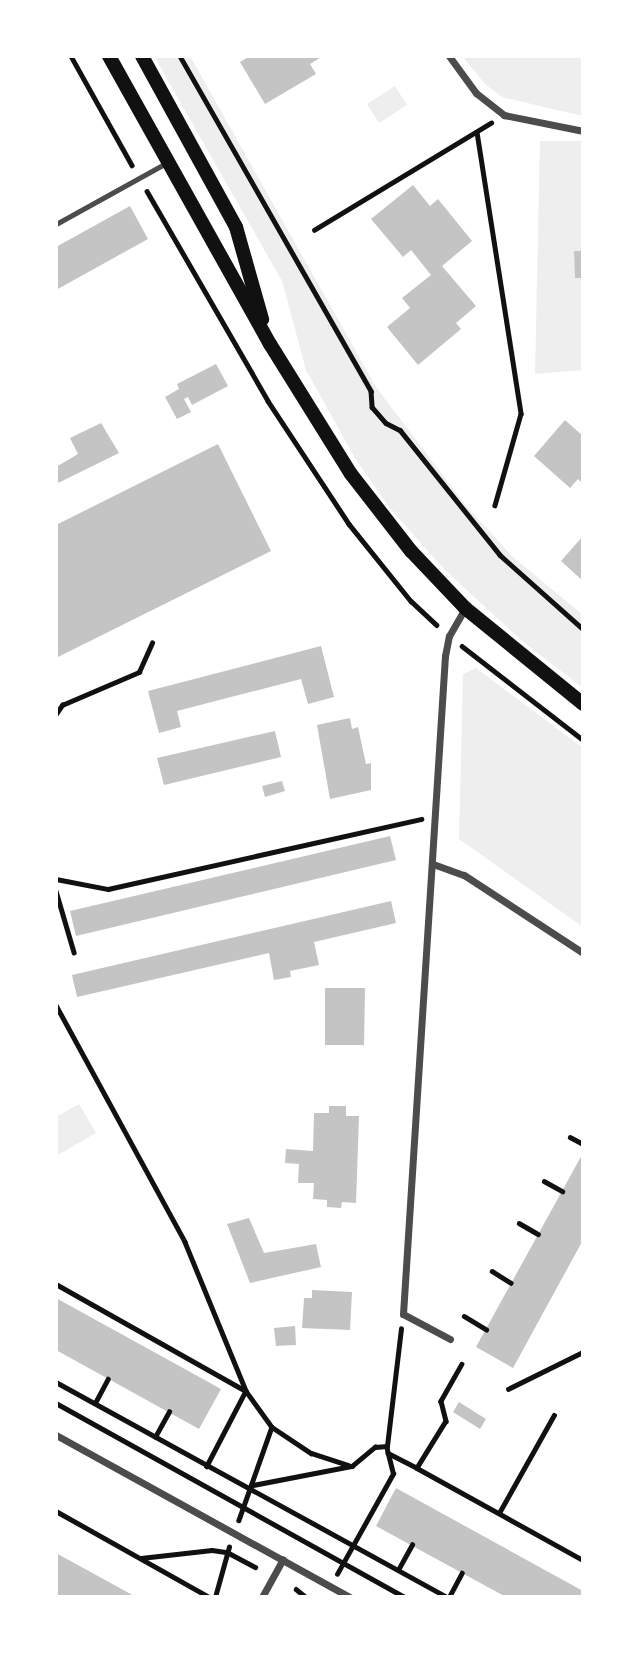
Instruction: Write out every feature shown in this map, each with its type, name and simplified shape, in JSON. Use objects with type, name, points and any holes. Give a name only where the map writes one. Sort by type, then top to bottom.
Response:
[{"type":"main road","points":[[109,56],[270,344],[351,474],[411,551],[465,608],[583,704]]},
{"type":"main road","points":[[142,56],[236,228],[270,344]]},
{"type":"street","points":[[449,56],[476,93],[504,115],[583,131]]},
{"type":"street","points":[[450,1339],[403,1314],[445,656],[449,636],[465,608]]},
{"type":"street","points":[[433,864],[464,875],[583,953]]},
{"type":"street","points":[[56,1434],[350,1597]]},
{"type":"street","points":[[262,1597],[283,1559]]},
{"type":"lane","points":[[56,224],[168,162]]},
{"type":"path","points":[[180,56],[371,391],[372,407],[386,423],[400,430],[500,555],[583,629]]},
{"type":"path","points":[[314,230],[504,115]]},
{"type":"path","points":[[477,132],[521,414],[495,505]]},
{"type":"path","points":[[56,714],[62,705],[139,672],[152,643]]},
{"type":"path","points":[[56,879],[108,889],[404,822]]},
{"type":"path","points":[[56,891],[74,952]]},
{"type":"path","points":[[56,1005],[185,1242],[246,1391],[272,1427],[311,1453],[352,1466]]},
{"type":"path","points":[[570,1137],[583,1144]]},
{"type":"path","points":[[544,1181],[562,1191]]},
{"type":"path","points":[[519,1223],[538,1234]]},
{"type":"path","points":[[492,1272],[511,1283]]},
{"type":"path","points":[[56,1284],[246,1391]]},
{"type":"path","points":[[329,1585],[355,1546],[393,1474],[387,1446],[403,1314]]},
{"type":"path","points":[[464,1316],[486,1329]]},
{"type":"path","points":[[508,1390],[583,1352]]},
{"type":"path","points":[[417,1468],[446,1421],[441,1401],[462,1364]]},
{"type":"path","points":[[95,1403],[108,1379]]},
{"type":"path","points":[[56,1382],[448,1597],[462,1573]]},
{"type":"path","points":[[207,1466],[246,1391]]},
{"type":"path","points":[[56,1402],[405,1597]]},
{"type":"path","points":[[155,1437],[169,1412]]},
{"type":"path","points":[[499,1513],[554,1415]]},
{"type":"path","points":[[215,1597],[227,1552],[272,1427]]},
{"type":"path","points":[[252,1488],[352,1466],[375,1447],[387,1446]]},
{"type":"path","points":[[388,1453],[583,1560]]},
{"type":"path","points":[[56,1511],[209,1597]]},
{"type":"path","points":[[398,1570],[412,1545]]},
{"type":"path","points":[[141,1558],[227,1552],[306,1597]]},
{"type":"shaded area","points":[[154,56],[190,56],[376,387],[467,507],[513,557],[583,615],[583,688],[522,641],[442,567],[389,507],[355,458],[306,370],[282,281]]},
{"type":"shaded area","points":[[462,56],[583,56],[583,116],[502,97],[485,84]]},
{"type":"shaded area","points":[[395,86],[407,105],[379,123],[367,104]]},
{"type":"shaded area","points":[[540,141],[583,141],[583,370],[535,374]]},
{"type":"shaded area","points":[[476,668],[583,748],[583,927],[459,839],[463,674]]},
{"type":"shaded area","points":[[79,1104],[96,1133],[56,1156],[56,1117]]},
{"type":"building","points":[[250,56],[323,56],[310,64],[316,74],[265,104],[240,62]]},
{"type":"building","points":[[413,185],[430,206],[438,199],[472,241],[442,266],[476,306],[456,323],[461,329],[418,365],[387,327],[410,308],[402,298],[431,275],[411,250],[403,257],[371,219]]},
{"type":"building","points":[[130,206],[148,239],[56,290],[56,247]]},
{"type":"building","points":[[574,251],[583,251],[583,278],[575,278]]},
{"type":"building","points":[[216,364],[228,386],[192,405],[188,397],[184,399],[191,412],[177,419],[165,397],[179,389],[177,384]]},
{"type":"building","points":[[565,420],[583,436],[583,484],[578,479],[570,488],[534,456]]},
{"type":"building","points":[[101,423],[119,453],[56,484],[56,467],[78,454],[70,438]]},
{"type":"building","points":[[218,444],[271,551],[56,658],[56,525]]},
{"type":"building","points":[[583,536],[583,581],[561,561]]},
{"type":"building","points":[[321,646],[334,697],[308,704],[301,679],[177,711],[181,727],[159,733],[148,691]]},
{"type":"building","points":[[350,718],[352,729],[358,727],[366,764],[371,763],[371,790],[330,799],[317,725]]},
{"type":"building","points":[[275,731],[281,757],[164,785],[157,758]]},
{"type":"building","points":[[282,781],[285,791],[265,797],[262,786]]},
{"type":"building","points":[[390,836],[396,860],[76,936],[70,911]]},
{"type":"building","points":[[391,901],[396,923],[314,942],[319,965],[290,971],[291,977],[274,980],[269,953],[77,997],[72,975]]},
{"type":"building","points":[[325,988],[365,988],[364,1045],[325,1045]]},
{"type":"building","points":[[329,1106],[346,1106],[346,1116],[359,1116],[356,1203],[342,1202],[341,1208],[327,1207],[327,1200],[313,1199],[314,1183],[298,1183],[299,1164],[285,1163],[286,1149],[313,1151],[314,1113],[329,1113]]},
{"type":"building","points":[[583,1153],[583,1240],[513,1368],[476,1347]]},
{"type":"building","points":[[249,1218],[264,1253],[316,1244],[321,1267],[250,1283],[227,1224]]},
{"type":"building","points":[[312,1290],[352,1292],[350,1330],[302,1328],[304,1298],[312,1298]]},
{"type":"building","points":[[56,1298],[221,1389],[199,1429],[56,1350]]},
{"type":"building","points":[[295,1326],[296,1345],[276,1346],[274,1328]]},
{"type":"building","points":[[459,1402],[486,1419],[480,1429],[453,1412]]},
{"type":"building","points":[[396,1488],[583,1591],[583,1597],[506,1597],[376,1526]]},
{"type":"building","points":[[56,1553],[136,1597],[56,1597]]}]
